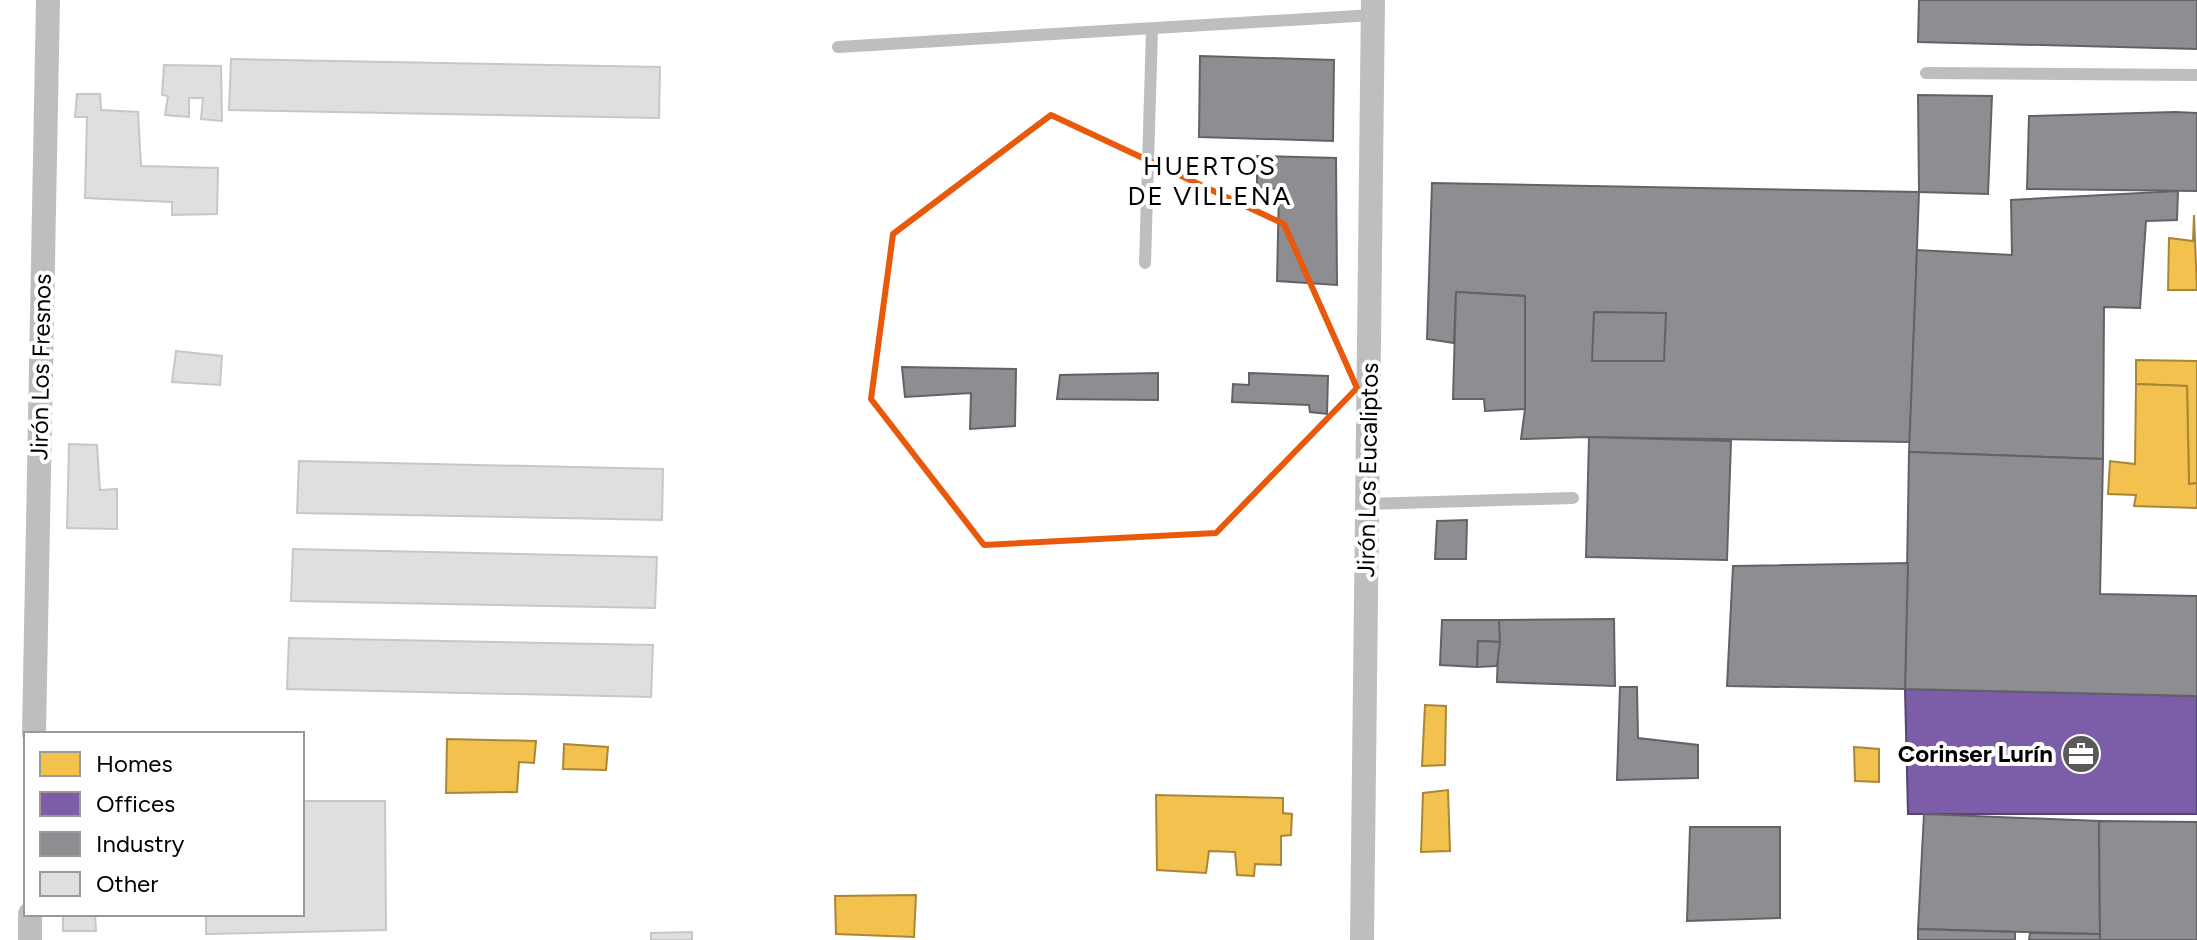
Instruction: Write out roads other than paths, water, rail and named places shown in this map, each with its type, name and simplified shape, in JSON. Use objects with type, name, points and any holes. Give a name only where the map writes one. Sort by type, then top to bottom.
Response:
[{"type":"street","name":"Jirón Los Fresnos","points":[[34,732],[48,0]]},
{"type":"street","name":"Jirón Los Eucaliptos","points":[[1362,940],[1373,7]]},
{"type":"street","points":[[30,916],[30,940]]},
{"type":"lane","points":[[838,47],[1152,30],[1373,7]]},
{"type":"lane","points":[[1145,263],[1152,30]]},
{"type":"lane","points":[[1926,73],[2197,75]]},
{"type":"lane","points":[[1367,504],[1573,498]]},
{"type":"place","name":"Corinser Lurín","points":[[2081,754]]},
{"type":"district","name":"HUERTOS DE VILLENA","points":[[1210,181]]}]
